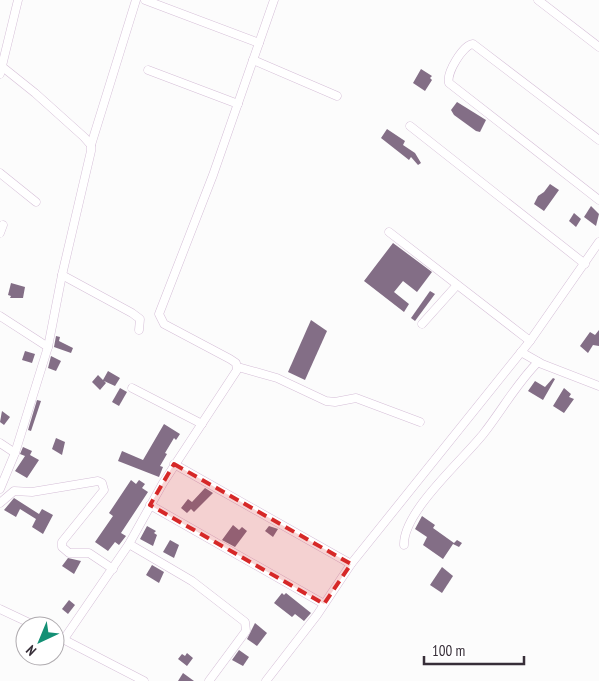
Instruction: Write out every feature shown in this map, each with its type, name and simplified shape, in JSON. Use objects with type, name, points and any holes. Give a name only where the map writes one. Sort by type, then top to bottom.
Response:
[{"type":"street","points":[[18,0],[1,68],[53,108],[91,146]]},
{"type":"street","points":[[0,489],[15,453],[48,347],[62,275],[90,162],[91,146],[136,0]]},
{"type":"street","points":[[145,0],[259,43]]},
{"type":"street","points":[[274,0],[238,104],[159,314],[164,324],[230,359],[238,367],[277,378],[326,401],[335,402],[356,398],[420,422]]},
{"type":"street","points":[[538,0],[599,47]]},
{"type":"street","points":[[599,140],[473,44],[469,44],[464,50],[449,76],[449,82],[599,200]]},
{"type":"street","points":[[253,60],[337,96]]},
{"type":"street","points":[[148,70],[238,104]]},
{"type":"street","points":[[410,126],[585,264]]},
{"type":"street","points":[[0,173],[36,202]]},
{"type":"street","points":[[389,232],[415,250],[530,341]]},
{"type":"street","points":[[266,681],[324,604],[351,564],[530,341],[599,242]]},
{"type":"street","points":[[62,275],[132,312],[140,319],[139,330]]},
{"type":"street","points":[[422,324],[457,285]]},
{"type":"street","points":[[0,316],[48,347]]},
{"type":"street","points":[[521,352],[538,362],[599,386]]},
{"type":"street","points":[[404,544],[406,530],[428,498],[484,434],[538,362]]},
{"type":"street","points":[[65,638],[129,544],[174,464],[238,367]]},
{"type":"street","points":[[132,388],[202,424]]},
{"type":"street","points":[[0,443],[15,453]]},
{"type":"street","points":[[174,464],[351,564]]},
{"type":"street","points":[[0,503],[14,491],[32,492],[98,480],[102,483],[104,490],[62,542],[62,547],[69,553],[89,553],[113,568]]},
{"type":"street","points":[[150,505],[324,604]]},
{"type":"street","points":[[129,544],[192,581],[245,622],[246,630],[209,681]]},
{"type":"street","points":[[0,609],[15,616]]},
{"type":"street","points":[[65,640],[144,681]]},
{"type":"highlighted area","points":[[174,464],[351,564],[324,604],[150,505]]},
{"type":"building","points":[[421,69],[432,76],[430,78],[432,80],[425,91],[413,83]]},
{"type":"building","points":[[457,102],[486,120],[480,132],[454,115],[451,110]]},
{"type":"building","points":[[387,129],[405,141],[403,145],[415,153],[421,163],[418,165],[411,157],[409,160],[381,138]]},
{"type":"building","points":[[550,184],[559,190],[544,211],[534,204],[538,196]]},
{"type":"building","points":[[591,206],[599,214],[596,226],[584,217]]},
{"type":"building","points":[[574,213],[581,219],[576,227],[569,221]]},
{"type":"building","points":[[393,243],[432,272],[417,292],[403,281],[394,292],[409,304],[404,312],[364,281]]},
{"type":"building","points":[[11,283],[25,287],[23,298],[10,298],[11,296],[8,295]]},
{"type":"building","points":[[430,291],[435,294],[415,321],[411,318]]},
{"type":"building","points":[[311,320],[327,331],[305,380],[288,372]]},
{"type":"building","points":[[599,330],[599,346],[593,345],[588,353],[580,346],[590,332],[595,335]]},
{"type":"building","points":[[56,336],[60,337],[59,341],[73,348],[71,353],[54,347]]},
{"type":"building","points":[[25,351],[35,354],[32,363],[22,360]]},
{"type":"building","points":[[51,356],[61,361],[56,371],[48,368]]},
{"type":"building","points":[[108,371],[120,378],[115,386],[104,381],[106,383],[100,390],[92,382],[98,375],[103,380]]},
{"type":"building","points":[[553,378],[555,379],[543,400],[528,391],[535,381],[545,387]]},
{"type":"building","points":[[120,388],[127,392],[119,406],[112,402]]},
{"type":"building","points":[[564,388],[571,394],[569,397],[574,399],[564,413],[553,406]]},
{"type":"building","points":[[37,400],[41,401],[31,431],[28,430]]},
{"type":"building","points":[[2,411],[10,417],[4,425],[0,422]]},
{"type":"building","points":[[164,424],[180,434],[176,440],[174,438],[165,453],[167,454],[160,466],[163,467],[159,477],[118,461],[122,451],[143,460]]},
{"type":"building","points":[[56,438],[65,442],[62,455],[52,449]]},
{"type":"building","points":[[23,447],[32,451],[30,455],[39,460],[27,478],[15,471],[25,456],[20,454]]},
{"type":"building","points":[[131,480],[136,484],[139,480],[145,484],[142,488],[148,492],[121,533],[126,536],[119,545],[115,542],[108,551],[95,542],[113,516],[109,513]]},
{"type":"building","points":[[205,488],[213,493],[194,512],[191,509],[187,513],[181,508],[188,499],[192,502]]},
{"type":"building","points":[[14,498],[39,514],[42,509],[53,515],[43,534],[32,527],[36,519],[20,509],[16,517],[4,510]]},
{"type":"building","points":[[422,516],[435,525],[433,528],[454,543],[457,540],[462,543],[459,547],[453,544],[443,559],[423,545],[427,537],[415,529]]},
{"type":"building","points":[[233,525],[239,530],[242,527],[247,531],[235,547],[222,540]]},
{"type":"building","points":[[147,526],[156,531],[154,533],[157,535],[153,546],[140,539]]},
{"type":"building","points":[[269,526],[278,529],[273,537],[265,531]]},
{"type":"building","points":[[170,540],[179,545],[174,558],[163,552]]},
{"type":"building","points":[[68,558],[81,561],[74,574],[62,566]]},
{"type":"building","points":[[152,565],[164,572],[159,583],[146,575]]},
{"type":"building","points":[[442,567],[453,576],[442,593],[430,585]]},
{"type":"building","points":[[282,593],[284,595],[286,593],[311,613],[304,621],[295,614],[292,617],[274,603]]},
{"type":"building","points":[[69,600],[75,605],[68,614],[62,609]]},
{"type":"building","points":[[255,623],[267,633],[257,646],[247,639]]},
{"type":"building","points":[[239,650],[249,657],[243,666],[232,660]]},
{"type":"building","points":[[187,653],[193,658],[187,666],[178,659],[182,654],[185,656]]},
{"type":"building","points":[[183,673],[194,681],[178,681]]}]
